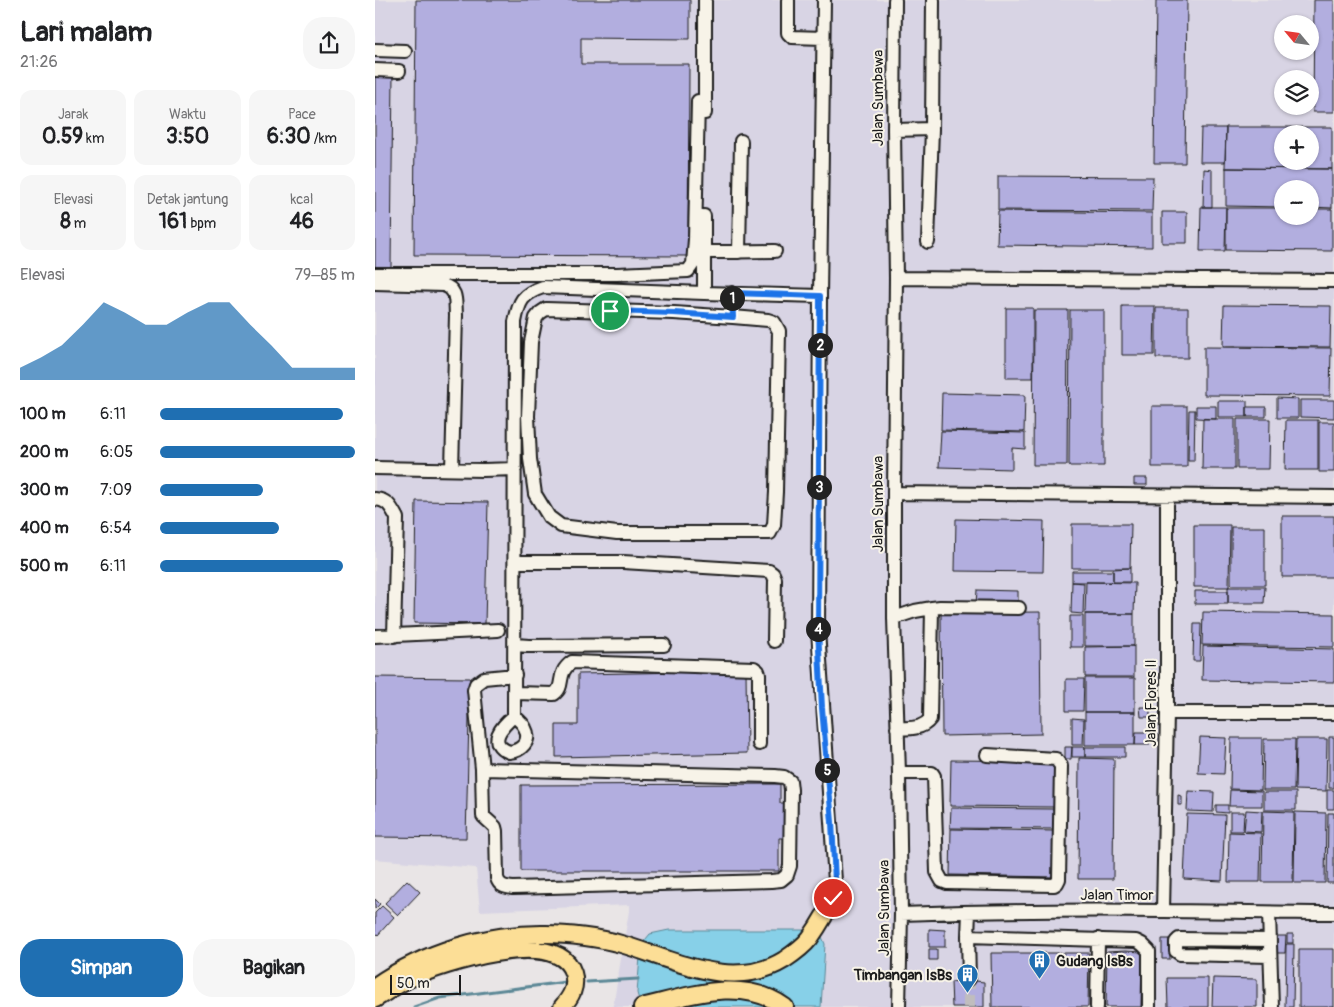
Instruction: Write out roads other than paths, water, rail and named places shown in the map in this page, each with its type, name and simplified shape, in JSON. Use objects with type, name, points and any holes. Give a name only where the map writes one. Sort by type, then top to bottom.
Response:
[{"type":"main road","points":[[375,986],[405,968],[468,944],[500,937],[546,934],[581,937],[619,944],[696,968],[719,973],[739,974],[758,972],[792,955],[809,939],[824,916]]},
{"type":"main road","points":[[375,999],[409,979],[470,957],[502,952],[536,950],[551,953],[563,959],[571,970],[575,981],[572,995],[562,1007]]},
{"type":"main road","points":[[642,1007],[709,991],[735,990],[757,993],[785,1007]]},
{"type":"street","points":[[704,293],[705,0]]},
{"type":"street","points":[[788,0],[789,35],[792,37],[823,38]]},
{"type":"street","points":[[823,0],[818,630],[835,881],[833,898],[824,916]]},
{"type":"street","name":"Jalan Sumbawa","points":[[895,0],[898,129],[894,618],[901,728],[907,773],[899,1007]]},
{"type":"street","points":[[928,242],[933,129],[933,0]]},
{"type":"street","points":[[375,50],[405,51]]},
{"type":"street","points":[[375,70],[399,71]]},
{"type":"street","points":[[375,274],[617,274],[687,271],[693,264],[695,239],[698,101]]},
{"type":"street","points":[[898,129],[933,129]]},
{"type":"street","points":[[739,252],[741,141]]},
{"type":"street","points":[[704,252],[775,251]]},
{"type":"street","points":[[896,278],[1334,281]]},
{"type":"street","points":[[375,283],[443,285],[449,286],[455,294],[452,469]]},
{"type":"street","points":[[514,716],[515,322],[517,311],[524,296],[531,291],[543,287],[820,296]]},
{"type":"street","points":[[732,293],[733,317]]},
{"type":"street","points":[[546,310],[674,313],[733,317],[768,320],[774,322],[779,330],[776,492],[774,525],[770,533],[617,533],[561,526],[549,517],[535,494],[530,459],[528,416],[531,342],[536,318],[540,313],[546,310]]},
{"type":"street","points":[[375,468],[515,469]]},
{"type":"street","points":[[894,493],[1334,497]]},
{"type":"street","name":"Jalan Flores II","points":[[1163,911],[1167,713],[1167,496]]},
{"type":"street","points":[[375,499],[387,502],[397,518],[394,636]]},
{"type":"street","points":[[515,562],[623,562],[769,571],[773,574],[775,580],[774,641]]},
{"type":"street","points":[[894,618],[915,611],[940,607],[1019,608]]},
{"type":"street","points":[[901,728],[918,727],[930,719],[932,608]]},
{"type":"street","points":[[375,636],[498,630]]},
{"type":"street","points":[[515,645],[664,645]]},
{"type":"street","points":[[515,693],[554,694],[560,689],[561,674],[566,666],[572,662],[754,668],[759,674],[759,744]]},
{"type":"street","points":[[482,769],[766,775],[784,777],[790,781],[791,790],[790,866],[787,875],[781,880],[771,881],[513,888],[502,886],[497,878],[497,831],[483,816],[482,769],[475,684],[484,678],[515,675]]},
{"type":"street","points":[[1167,713],[1334,713]]},
{"type":"street","points":[[907,773],[932,773],[934,776],[937,872],[942,881],[947,883],[1054,885],[1059,879],[1061,766],[1059,762],[1056,759],[987,755]]},
{"type":"street","name":"Jalan Timor","points":[[901,914],[1163,911],[1269,914],[1334,913]]},
{"type":"street","points":[[969,912],[969,979]]},
{"type":"street","points":[[1269,914],[1272,1007]]},
{"type":"street","points":[[968,936],[1136,941],[1149,951],[1149,1007]]},
{"type":"street","points":[[1097,1007],[1098,939]]},
{"type":"street","points":[[1270,940],[1179,940],[1176,942],[1176,951],[1180,954],[1270,956]]},
{"type":"water","points":[[669,930],[811,930],[822,937],[825,944],[821,1007],[641,1007],[637,993],[641,945],[650,934]]},
{"type":"waterway","points":[[587,982],[638,979]]},
{"type":"waterway","points":[[414,1007],[440,998],[566,982]]},
{"type":"tunnel","points":[[969,979],[969,1007]]},
{"type":"place","name":"Gudang IsBs","points":[[1040,980]]},
{"type":"place","name":"Timbangan IsBs","points":[[968,994]]}]
